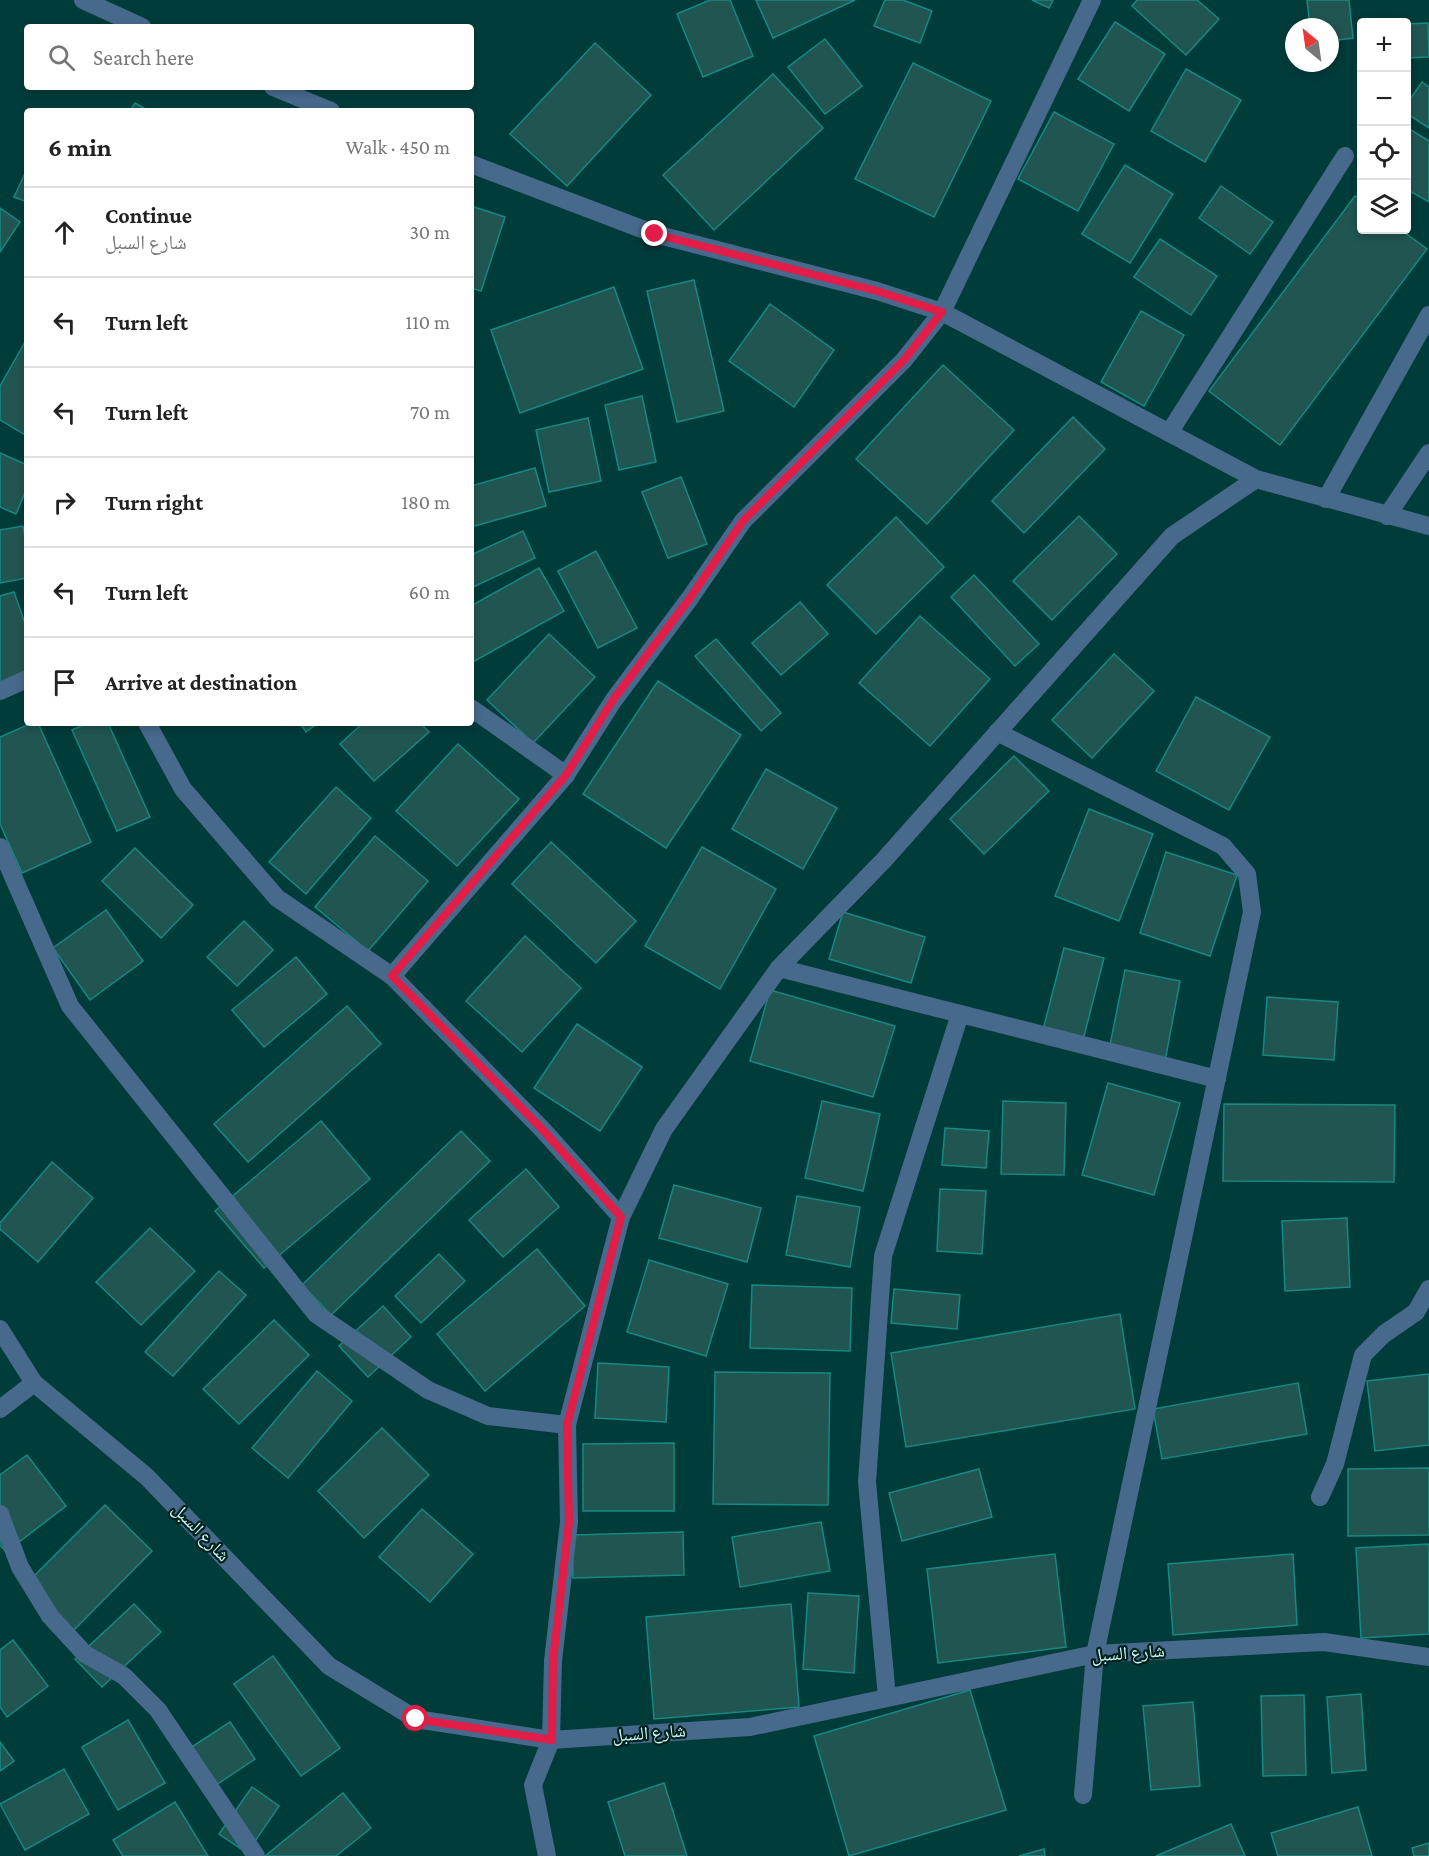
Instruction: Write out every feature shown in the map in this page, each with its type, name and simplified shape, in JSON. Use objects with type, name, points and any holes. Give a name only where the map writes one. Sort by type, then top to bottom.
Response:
[{"type":"street","points":[[83,0],[135,24]]},
{"type":"street","points":[[392,976],[566,775],[613,700],[690,598],[743,521],[904,360],[942,312],[1092,0]]},
{"type":"street","points":[[277,90],[297,105],[314,108]]},
{"type":"street","points":[[1169,433],[1345,156]]},
{"type":"street","points":[[474,165],[655,234],[877,291],[942,312],[1256,479],[1429,526]]},
{"type":"street","points":[[1326,499],[1429,315]]},
{"type":"street","points":[[1387,516],[1429,453]]},
{"type":"street","points":[[547,1856],[533,1785],[552,1740],[553,1661],[569,1522],[567,1425],[621,1217],[664,1129],[779,968],[884,860],[1172,536],[1256,479]]},
{"type":"street","points":[[0,691],[24,680]]},
{"type":"street","points":[[474,710],[566,775]]},
{"type":"street","points":[[149,726],[183,789],[277,898],[392,976],[542,1129],[621,1217]]},
{"type":"street","points":[[997,732],[1223,846],[1247,874],[1252,912],[1095,1654],[1083,1795]]},
{"type":"street","points":[[0,848],[70,1006],[316,1314],[428,1390],[488,1416],[567,1425]]},
{"type":"street","points":[[779,968],[1217,1079]]},
{"type":"street","points":[[887,1697],[867,1482],[883,1256],[960,1014]]},
{"type":"street","points":[[1320,1497],[1335,1464],[1363,1355],[1384,1334],[1416,1312],[1429,1288]]},
{"type":"street","name":"شارع السبل","points":[[0,1329],[34,1383],[147,1477],[329,1666],[416,1719],[552,1740],[750,1727],[1095,1654],[1324,1642],[1429,1657]]},
{"type":"street","points":[[0,1409],[34,1383]]},
{"type":"street","points":[[0,1514],[20,1567],[50,1616],[85,1654],[124,1676],[158,1710],[256,1856]]},
{"type":"building","points":[[710,0],[730,0],[753,56],[703,77],[677,14]]},
{"type":"building","points":[[756,0],[855,0],[773,38]]},
{"type":"building","points":[[885,0],[903,0],[932,11],[920,43],[874,26]]},
{"type":"building","points":[[1032,0],[1053,0],[1049,8]]},
{"type":"building","points":[[1137,0],[1197,0],[1219,19],[1186,55],[1132,6]]},
{"type":"building","points":[[1307,0],[1349,0],[1353,38],[1339,40],[1339,18],[1309,18]]},
{"type":"building","points":[[1115,22],[1165,54],[1129,111],[1078,79]]},
{"type":"building","points":[[1428,23],[1429,57],[1411,58],[1411,24]]},
{"type":"building","points":[[825,39],[862,86],[825,114],[788,67]]},
{"type":"building","points":[[595,43],[651,95],[567,186],[510,134]]},
{"type":"building","points":[[913,63],[991,101],[934,217],[855,179]]},
{"type":"building","points":[[1186,69],[1241,100],[1205,162],[1151,131]]},
{"type":"building","points":[[773,74],[823,128],[714,230],[663,175]]},
{"type":"building","points":[[1422,82],[1429,87],[1429,128],[1411,116],[1411,98]]},
{"type":"building","points":[[135,103],[144,108],[132,108]]},
{"type":"building","points":[[1054,112],[1114,144],[1078,211],[1018,179]]},
{"type":"building","points":[[1411,130],[1429,141],[1429,202],[1411,192]]},
{"type":"building","points":[[1125,165],[1173,194],[1130,263],[1082,234]]},
{"type":"building","points":[[24,175],[24,201],[14,197]]},
{"type":"building","points":[[1221,186],[1273,222],[1250,254],[1199,218]]},
{"type":"building","points":[[1355,196],[1357,197],[1357,234],[1406,234],[1427,249],[1280,445],[1209,391]]},
{"type":"building","points":[[474,207],[505,217],[481,291],[474,289]]},
{"type":"building","points":[[0,208],[20,222],[0,252]]},
{"type":"building","points":[[1160,239],[1217,276],[1191,315],[1134,277]]},
{"type":"building","points":[[694,280],[724,411],[677,422],[647,291]]},
{"type":"building","points":[[614,287],[643,369],[520,413],[491,330]]},
{"type":"building","points":[[770,304],[834,350],[794,407],[729,361]]},
{"type":"building","points":[[1141,311],[1184,335],[1144,406],[1101,382]]},
{"type":"building","points":[[24,344],[24,434],[0,420],[0,386]]},
{"type":"building","points":[[943,365],[1014,430],[927,524],[856,459]]},
{"type":"building","points":[[642,396],[656,462],[619,470],[605,405]]},
{"type":"building","points":[[1073,417],[1105,449],[1024,533],[992,501]]},
{"type":"building","points":[[588,418],[601,481],[549,492],[536,430]]},
{"type":"building","points":[[0,453],[24,464],[24,495],[16,514],[0,507]]},
{"type":"building","points":[[535,468],[546,506],[474,526],[474,485]]},
{"type":"building","points":[[681,477],[707,544],[668,558],[642,492]]},
{"type":"building","points":[[1079,516],[1117,554],[1052,620],[1013,581]]},
{"type":"building","points":[[896,517],[944,567],[876,634],[827,585]]},
{"type":"building","points":[[23,526],[24,579],[0,583],[0,530]]},
{"type":"building","points":[[523,531],[535,558],[474,587],[474,554]]},
{"type":"building","points":[[596,551],[637,628],[598,648],[558,571]]},
{"type":"building","points":[[539,568],[564,611],[474,661],[474,604]]},
{"type":"building","points":[[974,575],[1039,644],[1015,666],[951,597]]},
{"type":"building","points":[[14,592],[24,620],[24,674],[0,683],[0,596]]},
{"type":"building","points":[[800,602],[828,634],[781,675],[752,643]]},
{"type":"building","points":[[920,616],[990,679],[930,746],[859,683]]},
{"type":"building","points":[[549,634],[595,677],[533,743],[487,700]]},
{"type":"building","points":[[716,639],[781,713],[761,731],[695,656]]},
{"type":"building","points":[[1114,654],[1154,691],[1092,758],[1052,720]]},
{"type":"building","points":[[658,681],[741,735],[666,848],[583,794]]},
{"type":"building","points":[[1196,697],[1270,737],[1229,810],[1156,771]]},
{"type":"building","points":[[25,726],[39,726],[91,842],[22,873],[0,824],[0,737]]},
{"type":"building","points":[[81,726],[109,726],[150,817],[117,831],[72,730]]},
{"type":"building","points":[[302,726],[314,726],[306,732]]},
{"type":"building","points":[[360,726],[423,726],[429,732],[374,781],[340,744]]},
{"type":"building","points":[[458,744],[519,799],[457,866],[396,811]]},
{"type":"building","points":[[1014,756],[1049,791],[984,854],[950,819]]},
{"type":"building","points":[[766,769],[837,808],[803,869],[732,829]]},
{"type":"building","points":[[336,787],[371,818],[306,894],[269,862]]},
{"type":"building","points":[[1089,809],[1153,834],[1119,921],[1055,896]]},
{"type":"building","points":[[375,836],[428,881],[368,951],[315,907]]},
{"type":"building","points":[[551,842],[636,921],[596,963],[512,884]]},
{"type":"building","points":[[702,847],[776,889],[720,989],[645,946]]},
{"type":"building","points":[[135,848],[193,905],[161,938],[102,881]]},
{"type":"building","points":[[1166,852],[1237,875],[1210,956],[1140,933]]},
{"type":"building","points":[[106,910],[143,961],[90,1000],[53,948]]},
{"type":"building","points":[[843,912],[925,937],[911,983],[829,959]]},
{"type":"building","points":[[244,921],[273,950],[237,986],[207,957]]},
{"type":"building","points":[[525,936],[581,988],[522,1052],[466,1001]]},
{"type":"building","points":[[1064,948],[1104,958],[1082,1044],[1042,1034]]},
{"type":"building","points":[[296,957],[327,994],[264,1047],[232,1010]]},
{"type":"building","points":[[1125,970],[1180,981],[1165,1061],[1109,1050]]},
{"type":"building","points":[[770,990],[895,1026],[873,1097],[750,1061]]},
{"type":"building","points":[[1267,997],[1338,1002],[1334,1060],[1263,1055]]},
{"type":"building","points":[[347,1006],[381,1044],[248,1162],[214,1124]]},
{"type":"building","points":[[577,1024],[642,1067],[600,1131],[534,1088]]},
{"type":"building","points":[[1108,1083],[1180,1103],[1154,1195],[1082,1175]]},
{"type":"building","points":[[822,1101],[880,1114],[863,1191],[805,1178]]},
{"type":"building","points":[[1003,1101],[1066,1103],[1064,1175],[1001,1174]]},
{"type":"building","points":[[1224,1104],[1395,1105],[1394,1182],[1223,1181]]},
{"type":"building","points":[[321,1121],[370,1179],[264,1268],[215,1211]]},
{"type":"building","points":[[945,1128],[989,1131],[986,1168],[942,1165]]},
{"type":"building","points":[[461,1131],[490,1161],[331,1315],[302,1285]]},
{"type":"building","points":[[52,1162],[93,1198],[38,1262],[0,1229],[0,1223]]},
{"type":"building","points":[[526,1169],[559,1207],[503,1257],[469,1220]]},
{"type":"building","points":[[674,1185],[761,1208],[747,1262],[659,1238]]},
{"type":"building","points":[[940,1189],[986,1191],[982,1254],[937,1251]]},
{"type":"building","points":[[797,1196],[860,1207],[850,1267],[786,1255]]},
{"type":"building","points":[[1347,1218],[1350,1287],[1285,1291],[1282,1221]]},
{"type":"building","points":[[150,1228],[195,1271],[141,1325],[96,1282]]},
{"type":"building","points":[[537,1249],[585,1306],[485,1391],[437,1334]]},
{"type":"building","points":[[439,1254],[465,1281],[421,1323],[395,1296]]},
{"type":"building","points":[[649,1260],[728,1284],[706,1356],[627,1332]]},
{"type":"building","points":[[219,1271],[246,1295],[173,1376],[145,1352]]},
{"type":"building","points":[[752,1285],[852,1288],[850,1351],[750,1348]]},
{"type":"building","points":[[894,1289],[960,1295],[957,1329],[891,1323]]},
{"type":"building","points":[[383,1306],[411,1337],[368,1377],[339,1346]]},
{"type":"building","points":[[1120,1314],[1135,1409],[906,1447],[891,1353]]},
{"type":"building","points":[[274,1320],[309,1355],[239,1424],[203,1389]]},
{"type":"building","points":[[598,1363],[669,1367],[666,1422],[595,1418]]},
{"type":"building","points":[[317,1371],[352,1401],[288,1478],[252,1448]]},
{"type":"building","points":[[715,1372],[830,1373],[828,1505],[713,1504]]},
{"type":"building","points":[[1429,1374],[1429,1445],[1375,1451],[1367,1381]]},
{"type":"building","points":[[1298,1383],[1307,1434],[1162,1459],[1153,1409]]},
{"type":"building","points":[[382,1428],[429,1475],[364,1538],[318,1491]]},
{"type":"building","points":[[674,1443],[674,1511],[583,1511],[583,1444]]},
{"type":"building","points":[[27,1455],[66,1506],[6,1552],[0,1545],[0,1475]]},
{"type":"building","points":[[1429,1468],[1429,1535],[1348,1536],[1348,1469]]},
{"type":"building","points":[[979,1469],[992,1517],[902,1541],[889,1493]]},
{"type":"building","points":[[105,1505],[152,1551],[73,1631],[26,1584]]},
{"type":"building","points":[[422,1509],[473,1554],[430,1602],[379,1557]]},
{"type":"building","points":[[821,1522],[830,1571],[740,1587],[732,1537]]},
{"type":"building","points":[[683,1532],[684,1575],[573,1578],[572,1535]]},
{"type":"building","points":[[1429,1544],[1429,1634],[1361,1638],[1356,1548]]},
{"type":"building","points":[[1055,1554],[1066,1647],[938,1663],[927,1569]]},
{"type":"building","points":[[1293,1554],[1297,1625],[1173,1635],[1168,1564]]},
{"type":"building","points":[[808,1593],[859,1596],[854,1673],[803,1669]]},
{"type":"building","points":[[134,1604],[161,1632],[102,1687],[75,1659]]},
{"type":"building","points":[[791,1604],[799,1707],[654,1719],[646,1617]]},
{"type":"building","points":[[13,1640],[48,1686],[7,1717],[0,1707],[0,1650]]},
{"type":"building","points":[[273,1656],[340,1748],[301,1776],[234,1684]]},
{"type":"building","points":[[970,1690],[1006,1810],[849,1856],[814,1736]]},
{"type":"building","points":[[1361,1694],[1366,1770],[1332,1773],[1327,1697]]},
{"type":"building","points":[[1304,1695],[1306,1775],[1263,1776],[1261,1696]]},
{"type":"building","points":[[1193,1702],[1200,1786],[1151,1790],[1143,1706]]},
{"type":"building","points":[[128,1720],[165,1783],[118,1810],[82,1747]]},
{"type":"building","points":[[230,1722],[255,1759],[213,1787],[187,1750]]},
{"type":"building","points":[[0,1742],[14,1761],[0,1771]]},
{"type":"building","points":[[64,1769],[89,1814],[25,1850],[0,1804]]},
{"type":"building","points":[[664,1783],[687,1856],[625,1856],[608,1802]]},
{"type":"building","points":[[252,1787],[279,1806],[247,1853],[219,1834]]},
{"type":"building","points":[[343,1793],[371,1828],[336,1856],[265,1856]]},
{"type":"building","points":[[175,1802],[208,1856],[123,1856],[113,1840]]},
{"type":"building","points":[[1358,1807],[1372,1856],[1278,1856],[1271,1833]]},
{"type":"building","points":[[1231,1824],[1245,1856],[1156,1856]]},
{"type":"building","points":[[1429,1843],[1429,1856],[1414,1856],[1412,1848]]},
{"type":"building","points":[[1044,1849],[1045,1856],[1019,1856]]},
{"type":"route","points":[[416,1719],[552,1740],[553,1661],[569,1522],[567,1425],[621,1217],[542,1129],[392,976],[566,775],[613,700],[690,598],[743,521],[904,360],[942,312],[877,291],[655,234]]}]
